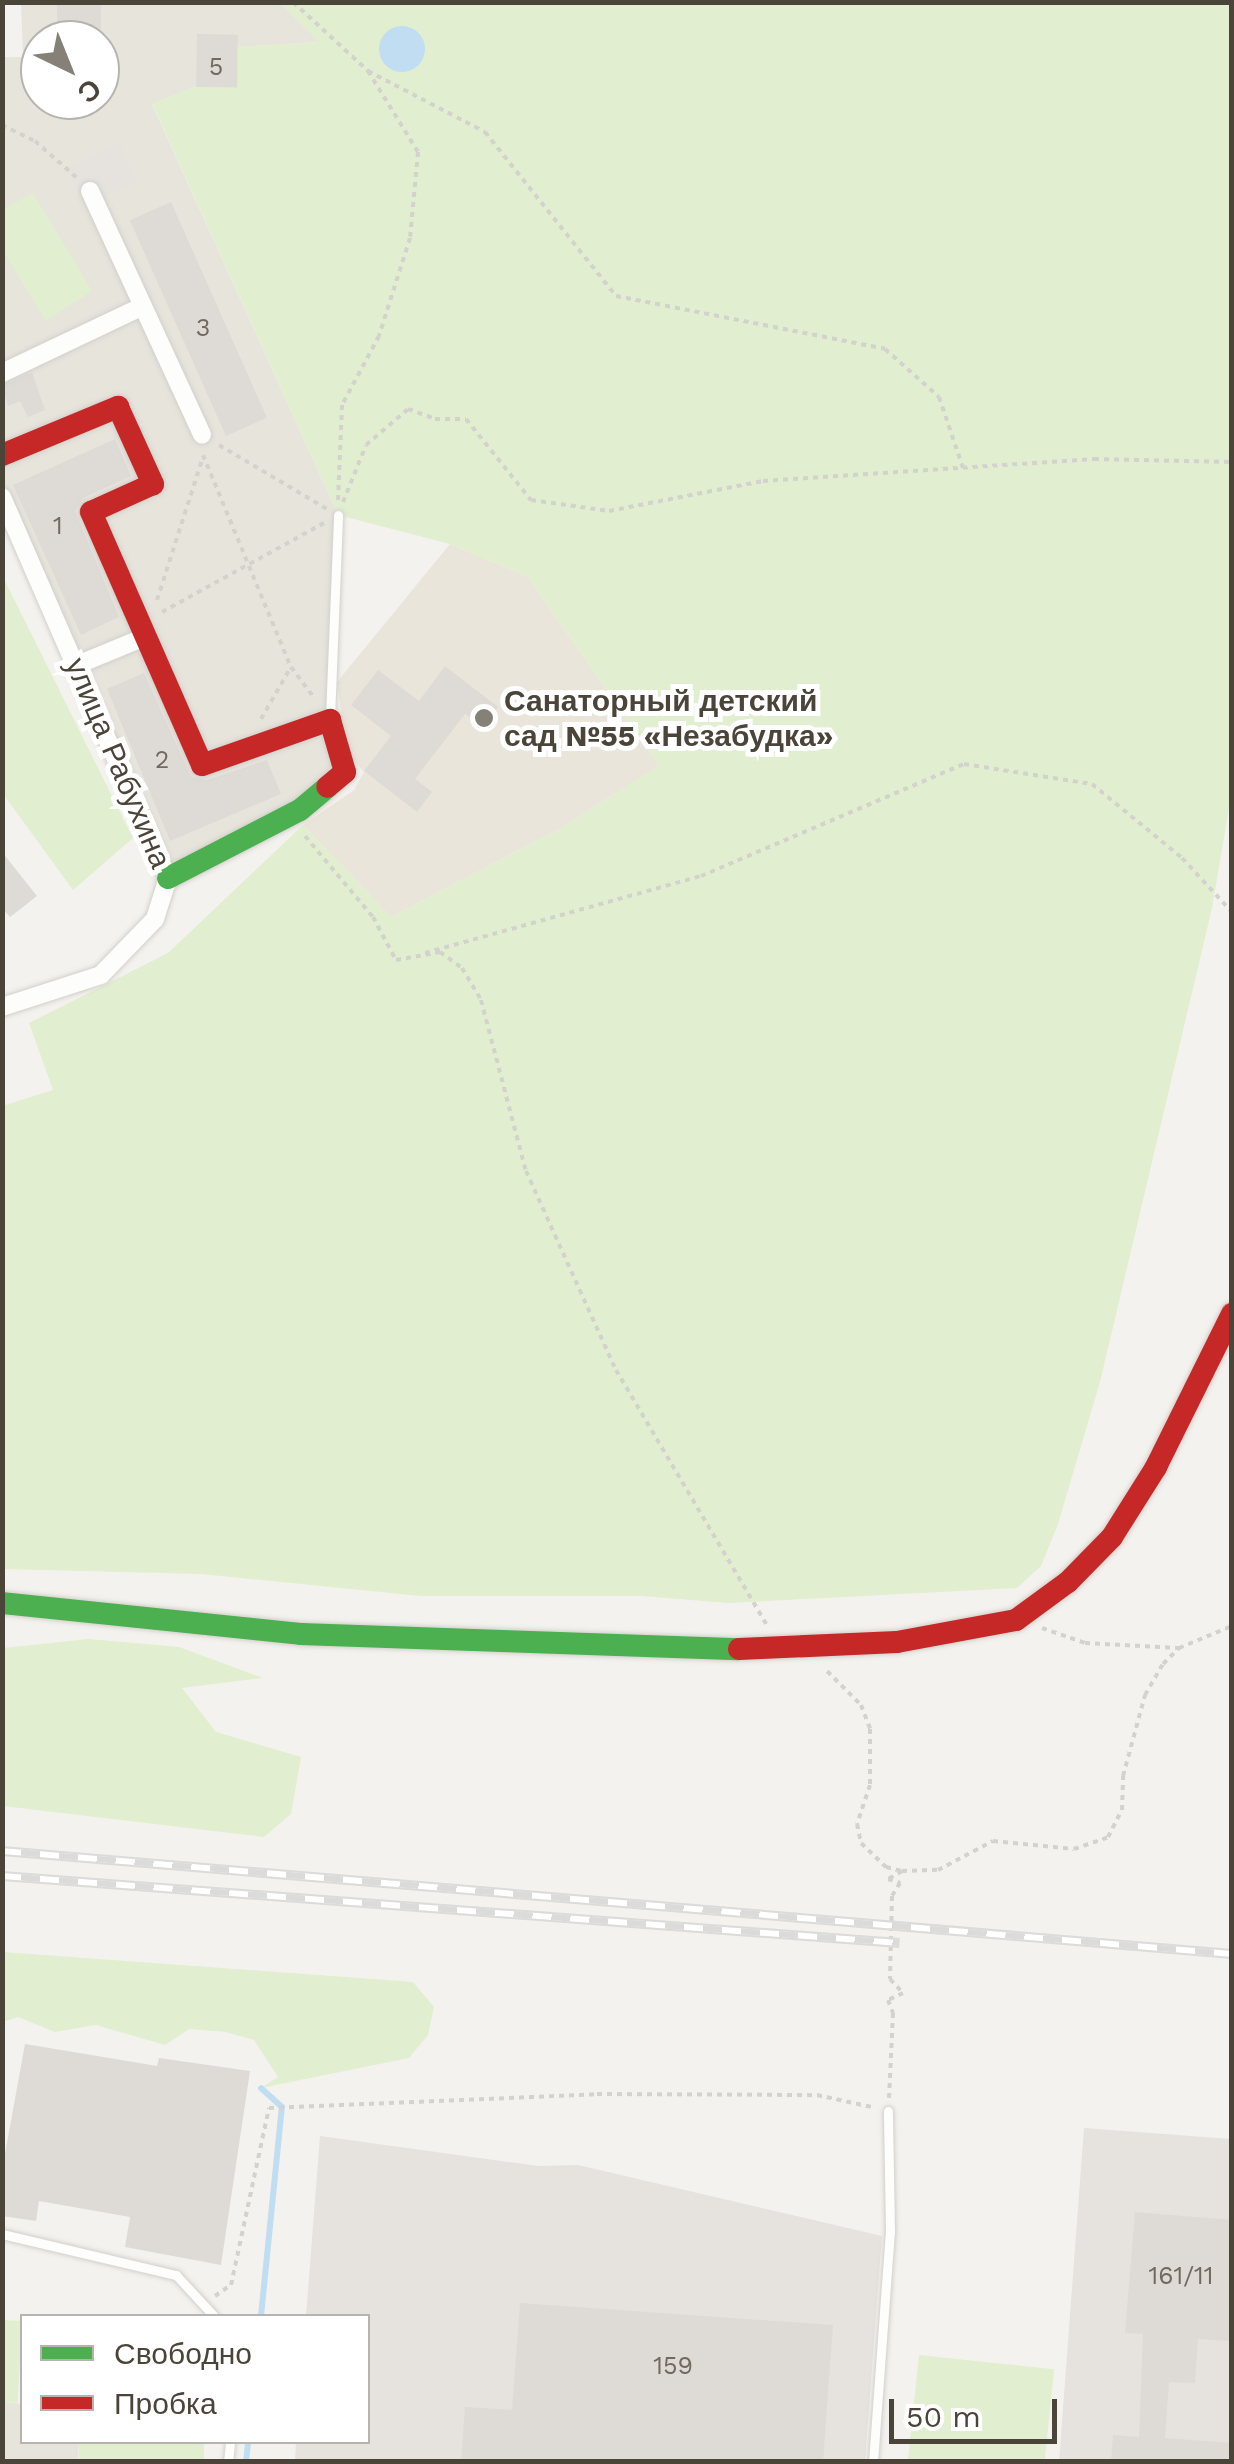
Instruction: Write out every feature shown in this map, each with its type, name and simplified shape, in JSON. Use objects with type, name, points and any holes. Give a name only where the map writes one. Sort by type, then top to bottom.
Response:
[{"type":"street","points":[[90,191],[202,435]]},
{"type":"street","points":[[2,373],[143,306]]},
{"type":"street","points":[[2,455],[118,407],[153,484],[91,512],[202,765],[330,720],[345,772],[292,815],[168,878]]},
{"type":"street","name":"улица Рабухина","points":[[2,498],[168,878],[154,918],[101,974],[3,1005]]},
{"type":"street","points":[[78,666],[146,637]]},
{"type":"street","points":[[2,1603],[301,1634],[781,1650],[897,1642],[1016,1620],[1068,1582],[1112,1537],[1156,1467],[1232,1314]]},
{"type":"lane","points":[[330,720],[338,515]]},
{"type":"lane","points":[[873,2462],[890,2231],[888,2111]]},
{"type":"lane","points":[[2,2234],[176,2275],[206,2302],[213,2314]]},
{"type":"path","points":[[293,2],[368,71],[484,132],[616,296],[885,349],[939,398],[963,468]]},
{"type":"path","points":[[338,515],[342,405],[379,336],[410,238],[418,152],[368,71]]},
{"type":"path","points":[[2,125],[34,141],[90,191]]},
{"type":"path","points":[[203,457],[151,618],[338,515],[366,445],[408,409],[435,419],[466,419],[531,500],[609,511],[763,481],[1094,459],[1232,462]]},
{"type":"path","points":[[202,435],[338,515]]},
{"type":"path","points":[[202,435],[203,457],[291,667],[330,720]]},
{"type":"path","points":[[244,750],[291,667]]},
{"type":"path","points":[[396,960],[701,876],[964,764],[1092,784],[1182,858],[1232,912]]},
{"type":"path","points":[[292,815],[372,917],[396,960]]},
{"type":"path","points":[[396,960],[440,952],[462,968],[481,1000],[526,1170],[616,1370],[781,1650],[840,1678],[861,1705],[872,1758],[857,1824],[861,1843],[886,1866],[902,1871],[938,1870],[993,1841],[1074,1849],[1108,1837],[1122,1810],[1123,1776],[1145,1694],[1179,1648]]},
{"type":"path","points":[[1016,1620],[1085,1643],[1179,1648],[1232,1626]]},
{"type":"path","points":[[206,2302],[231,2285],[268,2108],[522,2096],[817,2095],[888,2111],[893,2013],[888,2000],[904,1993],[890,1979],[892,1896],[900,1884],[888,1879],[902,1871]]},
{"type":"shaded area","points":[[3,2],[280,3],[320,42],[238,47],[238,35],[195,87],[152,104],[338,515],[330,720],[345,772],[168,878],[3,497],[2,57],[20,57],[20,120],[120,120],[120,20],[22,20],[21,5]]},
{"type":"shaded area","points":[[119,143],[137,181],[84,206],[66,168]]},
{"type":"shaded area","name":"Санаторный детский сад №55 «Незабудка»","points":[[450,544],[528,577],[659,766],[561,828],[391,917],[303,825],[354,790],[364,772],[347,753],[337,682]]},
{"type":"shaded area","points":[[1084,2128],[1231,2139],[1231,2461],[1059,2462]]},
{"type":"shaded area","points":[[320,2136],[538,2166],[578,2165],[882,2236],[865,2461],[295,2462],[296,2444],[370,2444],[370,2314],[306,2314]]},
{"type":"shaded area","points":[[2,2402],[20,2404],[20,2444],[79,2444],[78,2461],[3,2461]]},
{"type":"green space","points":[[280,3],[1231,3],[1231,796],[1212,908],[1100,1382],[1058,1524],[1041,1566],[1017,1588],[728,1603],[641,1596],[421,1596],[201,1574],[3,1569],[2,1106],[53,1090],[29,1023],[168,953],[303,825],[391,917],[561,828],[659,766],[528,577],[450,544],[338,515],[152,103],[195,87],[236,88],[238,47],[319,42]]},
{"type":"green space","points":[[33,193],[92,291],[46,321],[3,251],[3,209]]},
{"type":"green space","points":[[2,575],[133,838],[73,890],[3,794]]},
{"type":"green space","points":[[89,1639],[179,1647],[263,1678],[182,1688],[216,1732],[301,1757],[291,1814],[264,1837],[3,1806],[3,1648]]},
{"type":"green space","points":[[3,1952],[413,1982],[434,2007],[428,2035],[409,2058],[261,2088],[278,2077],[254,2040],[226,2032],[189,2029],[165,2045],[96,2025],[55,2032],[18,2017],[3,2022]]},
{"type":"green space","points":[[3,2320],[20,2321],[18,2403],[2,2402]]},
{"type":"green space","points":[[919,2355],[1054,2369],[1045,2462],[908,2460]]},
{"type":"green space","points":[[79,2444],[204,2444],[204,2461],[79,2461]]},
{"type":"water","points":[[402,26],[418,33],[425,49],[418,65],[402,72],[386,65],[379,49],[386,33]]},
{"type":"building","points":[[57,2],[101,2],[101,20],[57,20]]},
{"type":"building","points":[[197,34],[238,35],[237,88],[196,87]]},
{"type":"building","points":[[171,202],[267,418],[226,436],[130,220]]},
{"type":"building","points":[[32,372],[45,410],[28,417],[20,401],[8,406],[2,385]]},
{"type":"building","points":[[115,439],[131,476],[83,498],[75,511],[119,617],[81,635],[13,485]]},
{"type":"building","points":[[445,666],[498,707],[482,727],[465,714],[415,779],[432,792],[417,812],[364,771],[391,736],[351,705],[378,670],[419,701]]},
{"type":"building","points":[[144,673],[191,777],[207,780],[267,760],[281,794],[170,841],[107,689]]},
{"type":"building","points":[[2,852],[37,896],[10,917],[2,908]]},
{"type":"building","points":[[25,2044],[157,2066],[159,2058],[250,2071],[221,2265],[125,2247],[130,2217],[39,2201],[36,2221],[2,2216],[2,2170]]},
{"type":"building","points":[[1135,2212],[1232,2220],[1232,2341],[1198,2339],[1195,2383],[1169,2382],[1165,2438],[1232,2443],[1232,2462],[1111,2462],[1113,2435],[1139,2437],[1143,2334],[1125,2333]]},
{"type":"building","points":[[520,2303],[833,2325],[823,2462],[461,2462],[465,2407],[512,2410]]},
{"type":"waterway","points":[[261,2088],[282,2107],[261,2314]]},
{"type":"waterway","points":[[246,2462],[248,2444]]},
{"type":"railway","points":[[2,1851],[1232,1954]]},
{"type":"railway","points":[[2,1876],[900,1943]]},
{"type":"traffic: fast","points":[[168,878],[300,810],[327,787]]},
{"type":"traffic: fast","points":[[2,1603],[301,1634],[739,1649]]},
{"type":"traffic: jam","points":[[2,455],[118,407],[153,484],[91,512],[202,765],[330,720],[345,772],[327,787]]},
{"type":"traffic: jam","points":[[739,1649],[897,1642],[1016,1620],[1068,1582],[1112,1537],[1156,1467],[1232,1314]]},
{"type":"place","name":"Санаторный детский сад №55 «Незабудка»","points":[[484,718]]}]
